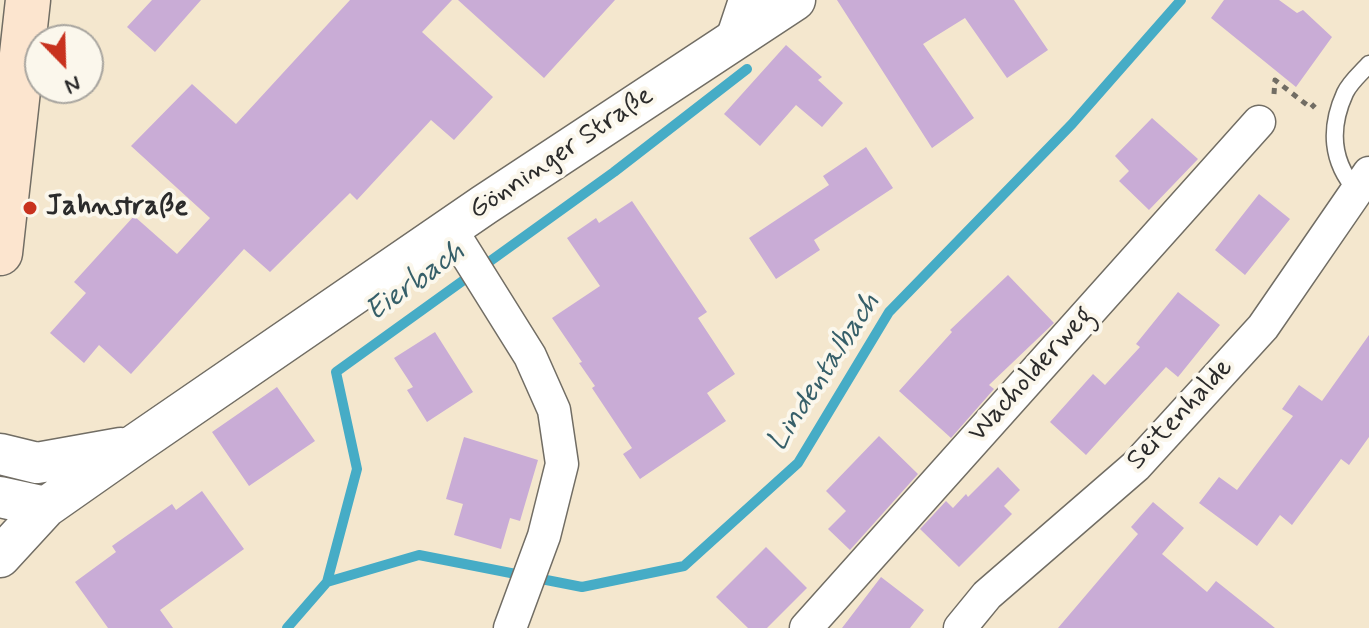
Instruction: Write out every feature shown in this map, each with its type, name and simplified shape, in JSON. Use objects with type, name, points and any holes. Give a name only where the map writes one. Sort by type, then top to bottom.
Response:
[{"type":"main road","points":[[0,253],[28,0]]},
{"type":"street","name":"Gönninger Straße","points":[[0,557],[46,507],[133,446],[459,244],[738,26],[795,0]]},
{"type":"street","name":"Wacholderweg","points":[[806,628],[1259,122]]},
{"type":"street","name":"Seitenhalde","points":[[960,628],[987,595],[1136,466],[1263,327],[1363,182]]},
{"type":"street","points":[[459,244],[530,356],[554,410],[562,464],[544,536],[513,623]]},
{"type":"street","points":[[0,454],[37,463],[133,446]]},
{"type":"street","points":[[0,497],[46,507]]},
{"type":"lane","points":[[1363,182],[1342,174],[1333,139],[1345,91],[1369,64]]},
{"type":"path","points":[[1259,122],[1274,104],[1275,80],[1311,108],[1337,84],[1345,91]]},
{"type":"building","points":[[152,0],[201,0],[155,52],[127,27]]},
{"type":"building","points":[[350,0],[452,0],[422,32],[493,97],[454,140],[431,120],[357,200],[350,193],[270,272],[244,249],[131,374],[99,345],[84,363],[50,333],[86,293],[74,282],[134,216],[177,254],[210,218],[131,146],[192,84],[236,124]]},
{"type":"building","points":[[458,0],[615,0],[544,78]]},
{"type":"building","points":[[837,0],[1014,0],[1048,50],[1007,78],[965,18],[923,44],[974,118],[932,148]]},
{"type":"building","points":[[1224,0],[1279,0],[1297,13],[1303,10],[1332,37],[1296,87],[1211,18]]},
{"type":"building","points":[[786,45],[822,77],[818,80],[843,103],[822,127],[796,105],[760,146],[724,114]]},
{"type":"building","points":[[1152,118],[1198,159],[1149,210],[1119,181],[1129,171],[1115,156]]},
{"type":"building","points":[[866,147],[893,188],[814,240],[820,250],[776,279],[749,238],[829,185],[823,176]]},
{"type":"building","points":[[1259,194],[1290,219],[1245,275],[1215,250]]},
{"type":"building","points":[[632,201],[707,312],[698,318],[735,374],[707,393],[726,421],[640,479],[623,454],[632,448],[592,388],[595,386],[579,363],[582,362],[552,318],[600,286],[567,238],[596,218],[599,223]]},
{"type":"building","points":[[1008,275],[1054,323],[989,385],[994,389],[951,438],[899,391],[952,332],[950,330]]},
{"type":"building","points":[[1178,292],[1220,325],[1178,377],[1166,367],[1086,455],[1050,422],[1093,374],[1105,385],[1140,347],[1136,344]]},
{"type":"building","points":[[435,332],[473,392],[427,422],[407,390],[413,387],[394,358]]},
{"type":"building","points":[[1369,335],[1369,437],[1349,465],[1341,459],[1292,525],[1280,515],[1257,546],[1199,503],[1219,477],[1237,490],[1293,416],[1282,409],[1299,385],[1322,401]]},
{"type":"building","points":[[277,387],[315,441],[249,486],[212,432]]},
{"type":"building","points":[[879,436],[918,474],[850,550],[828,529],[846,511],[826,491]]},
{"type":"building","points":[[464,437],[538,460],[520,521],[510,518],[501,549],[454,535],[463,504],[446,499]]},
{"type":"building","points":[[998,467],[1020,490],[1004,506],[1012,514],[959,567],[920,529],[946,501],[953,508]]},
{"type":"building","points":[[202,491],[244,549],[160,610],[173,628],[108,628],[75,582],[116,552],[112,546],[172,504],[176,510]]},
{"type":"building","points":[[1153,502],[1184,528],[1162,554],[1207,592],[1216,581],[1275,628],[1058,628],[1138,534],[1131,527]]},
{"type":"building","points":[[766,547],[807,588],[767,628],[748,628],[716,597]]},
{"type":"building","points":[[881,577],[924,610],[910,628],[842,628]]},
{"type":"waterway","name":"Lindentalbach","points":[[327,582],[419,555],[582,587],[684,566],[798,463],[889,312],[1072,124],[1181,0]]},
{"type":"waterway","name":"Eierbach","points":[[287,628],[327,582],[357,469],[336,372],[614,172],[747,69]]},
{"type":"place","name":"Jahnstraße","points":[[30,208]]}]
